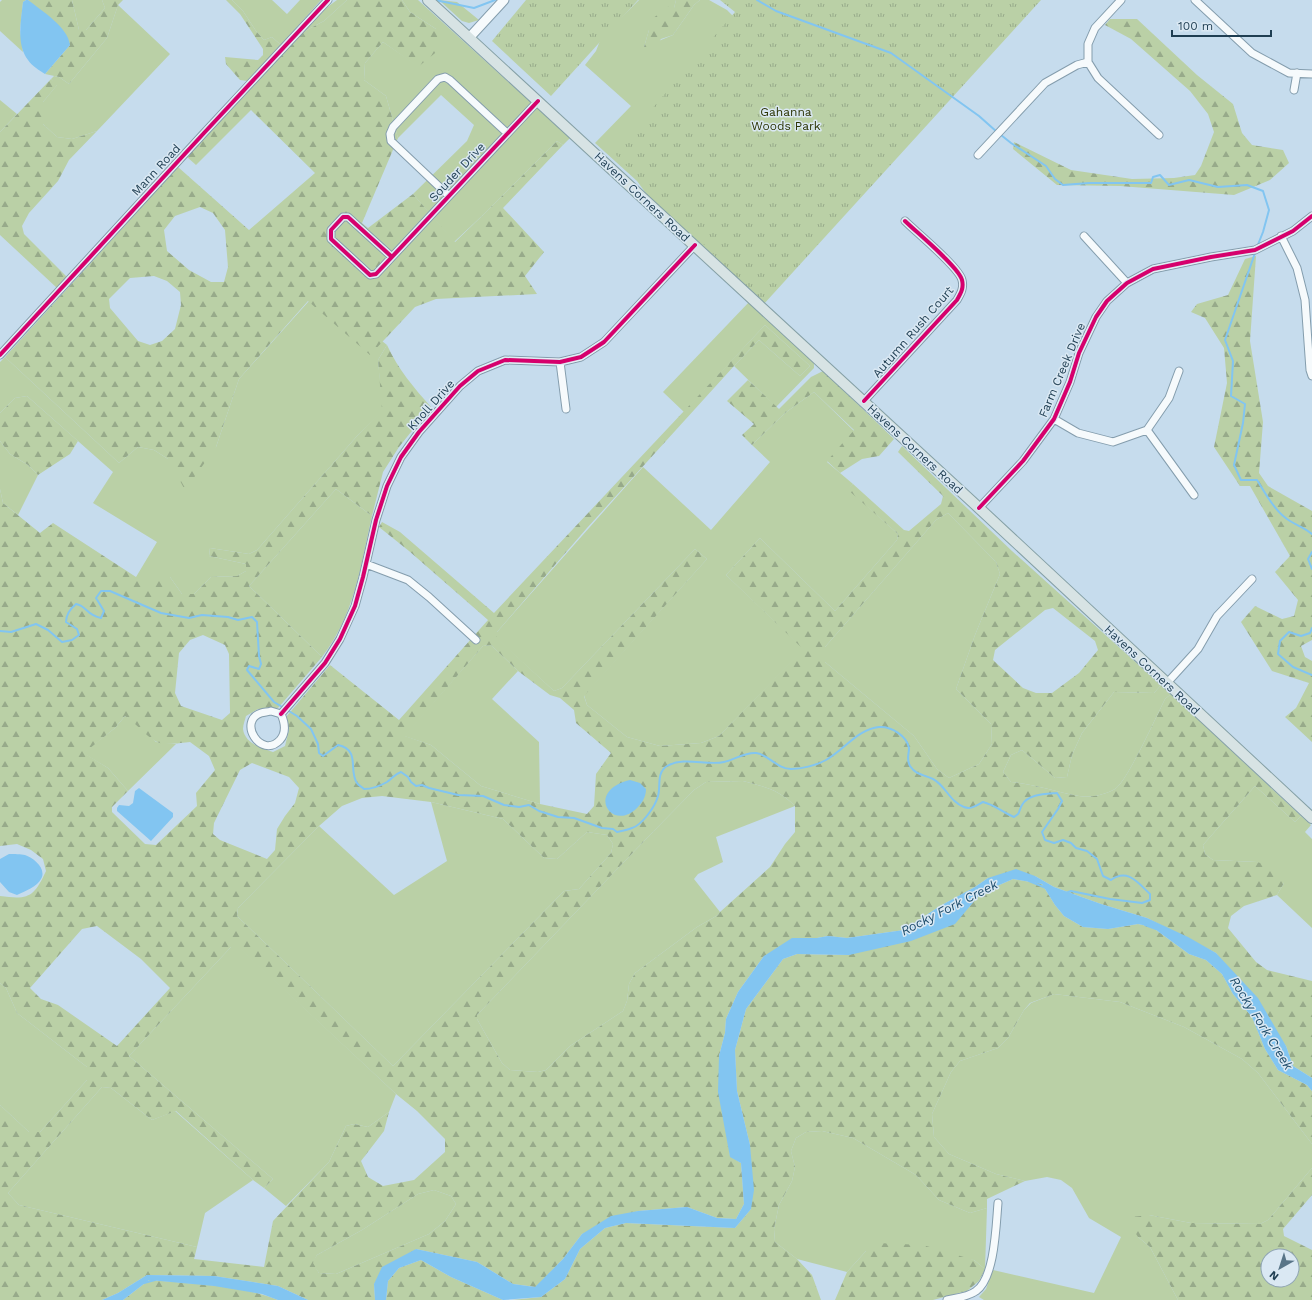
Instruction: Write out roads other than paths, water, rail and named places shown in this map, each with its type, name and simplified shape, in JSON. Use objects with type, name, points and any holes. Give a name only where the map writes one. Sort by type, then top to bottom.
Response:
[{"type":"main road","name":"Havens Corners Road","points":[[428,0],[979,508],[1312,818]]},
{"type":"main road","points":[[469,38],[504,0]]},
{"type":"street","name":"Mann Road","points":[[0,355],[328,0]]},
{"type":"street","points":[[1121,0],[1095,28],[1088,44],[1088,62],[1098,78],[1158,135]]},
{"type":"street","points":[[1195,0],[1252,53],[1289,73],[1312,74]]},
{"type":"street","points":[[978,156],[1045,83],[1077,65],[1088,62]]},
{"type":"street","points":[[1294,90],[1297,74]]},
{"type":"street","points":[[449,196],[391,141],[390,134],[393,127],[438,79],[445,77],[507,133]]},
{"type":"street","name":"Souder Drive","points":[[392,257],[348,217],[344,217],[331,230],[331,239],[370,275],[376,274],[392,257],[449,196],[507,133],[538,101]]},
{"type":"street","name":"Farm Creek Drive","points":[[979,508],[1023,461],[1054,419],[1070,382],[1079,353],[1096,317],[1107,301],[1127,283],[1153,269],[1211,256],[1255,250],[1293,230],[1312,216]]},
{"type":"street","name":"Autumn Rush Court","points":[[864,402],[957,300],[962,290],[962,278],[956,268],[905,221]]},
{"type":"street","points":[[1084,236],[1127,283]]},
{"type":"street","points":[[1281,236],[1297,268],[1305,300],[1310,370],[1312,376]]},
{"type":"street","name":"Knoll Drive","points":[[281,714],[324,663],[340,639],[355,606],[376,520],[387,486],[401,457],[419,432],[460,386],[478,371],[505,360],[560,362],[581,357],[604,342],[695,246]]},
{"type":"street","points":[[560,362],[566,409]]},
{"type":"street","points":[[1054,419],[1078,433],[1113,442],[1147,430],[1169,398],[1179,371]]},
{"type":"street","points":[[1147,430],[1194,495]]},
{"type":"street","points":[[366,564],[408,580],[476,640]]},
{"type":"street","points":[[1167,683],[1198,649],[1217,616],[1252,579]]},
{"type":"street","points":[[271,711],[281,714],[285,724],[284,735],[277,742],[268,745],[261,744],[255,740],[252,734],[251,726],[254,718],[260,713],[271,711]]},
{"type":"street","points":[[947,1300],[964,1297],[976,1291],[986,1281],[990,1269],[998,1203]]},
{"type":"water","points":[[26,0],[40,9],[60,26],[65,32],[70,45],[45,74],[30,62],[24,54],[22,47],[20,32],[23,2]]},
{"type":"water","points":[[630,780],[640,783],[646,789],[645,795],[641,804],[637,808],[628,814],[619,816],[612,813],[607,808],[605,800],[608,793],[616,785]]},
{"type":"water","points":[[139,788],[173,813],[173,817],[151,841],[117,811],[119,805],[129,806],[133,803],[135,791]]},
{"type":"water","points":[[9,854],[22,854],[29,856],[39,864],[42,871],[41,879],[37,884],[17,895],[9,892],[0,882],[0,859]]},
{"type":"water","points":[[1016,869],[1035,876],[1054,887],[1101,904],[1147,918],[1188,937],[1216,953],[1258,998],[1286,1046],[1293,1066],[1312,1078],[1312,1091],[1307,1085],[1278,1070],[1265,1049],[1252,1017],[1233,994],[1222,974],[1206,960],[1189,954],[1152,927],[1138,924],[1108,929],[1083,927],[1064,916],[1042,884],[1013,879],[981,893],[955,924],[911,941],[849,955],[797,954],[783,959],[746,1009],[735,1050],[737,1091],[750,1145],[754,1190],[751,1209],[735,1228],[626,1223],[605,1228],[580,1249],[565,1279],[541,1297],[503,1300],[451,1277],[421,1260],[399,1268],[388,1281],[386,1300],[375,1300],[374,1284],[382,1267],[416,1249],[477,1262],[513,1284],[535,1287],[563,1259],[582,1234],[611,1216],[638,1211],[687,1207],[717,1218],[736,1219],[744,1204],[741,1163],[730,1157],[718,1092],[719,1056],[725,1033],[726,1019],[738,992],[764,956],[792,938],[817,938],[828,936],[847,938],[904,930],[940,906],[975,887],[988,878]]},
{"type":"water","points":[[147,1275],[214,1276],[278,1286],[308,1300],[278,1300],[262,1294],[214,1286],[149,1280],[123,1300],[102,1300],[118,1293]]},
{"type":"waterway","points":[[435,0],[474,8],[495,0]]},
{"type":"waterway","points":[[757,0],[776,11],[891,53],[979,116],[997,132]]},
{"type":"waterway","points":[[1001,135],[1046,166],[1055,179],[1063,185],[1089,183],[1151,183],[1153,177],[1160,175],[1169,185],[1189,180],[1218,187],[1247,185],[1263,191],[1269,210],[1257,247]]},
{"type":"waterway","points":[[1255,253],[1225,340],[1233,361],[1231,396],[1245,404],[1243,423],[1234,465],[1241,480],[1257,480],[1280,513],[1290,521],[1312,534]]},
{"type":"waterway","points":[[1312,552],[1308,559],[1312,569]]},
{"type":"waterway","points":[[0,631],[11,632],[36,624],[48,630],[62,642],[72,640],[79,635],[77,629],[66,622],[69,612],[76,604],[80,605],[92,615],[101,618],[104,611],[96,598],[101,591],[110,591],[161,613],[189,618],[202,615],[228,617],[238,620],[252,617],[257,622],[259,656],[261,664],[259,669],[249,666],[247,670],[274,702],[297,716],[311,729],[318,744],[319,753],[323,756],[338,745],[349,751],[352,756],[355,778],[358,784],[364,789],[382,785],[401,772],[416,786],[422,785],[458,795],[483,796],[504,805],[519,807],[529,805],[539,811],[558,817],[574,818],[602,828],[613,829],[617,832],[636,826],[648,815],[658,796],[661,772],[667,766],[674,763],[688,761],[717,763],[756,753],[765,756],[781,767],[791,769],[800,768],[814,765],[826,760],[864,732],[871,729],[884,727],[898,733],[908,744],[908,761],[910,766],[918,773],[933,779],[941,785],[951,798],[959,805],[964,807],[972,808],[983,802],[1014,817],[1018,814],[1022,805],[1028,799],[1037,795],[1057,793],[1062,801],[1042,832],[1045,840],[1054,843],[1063,840],[1071,843],[1076,848],[1087,851],[1097,859],[1103,876],[1111,880],[1123,876],[1132,878],[1150,894],[1150,900],[1142,903],[1110,899],[1071,891],[1066,893]]},
{"type":"waterway","points":[[1312,628],[1310,633],[1301,636],[1289,632],[1280,641],[1278,654],[1293,667],[1312,675]]},
{"type":"waterway","name":"Rocky Fork Creek","points":[[1029,881],[1046,888]]},
{"type":"waterway","name":"Rocky Fork Creek","points":[[1145,925],[1156,929]]},
{"type":"waterway","name":"Rocky Fork Creek","points":[[144,1283],[155,1280]]},
{"type":"park label","name":"Gahanna Woods Park","points":[[786,119]]}]
